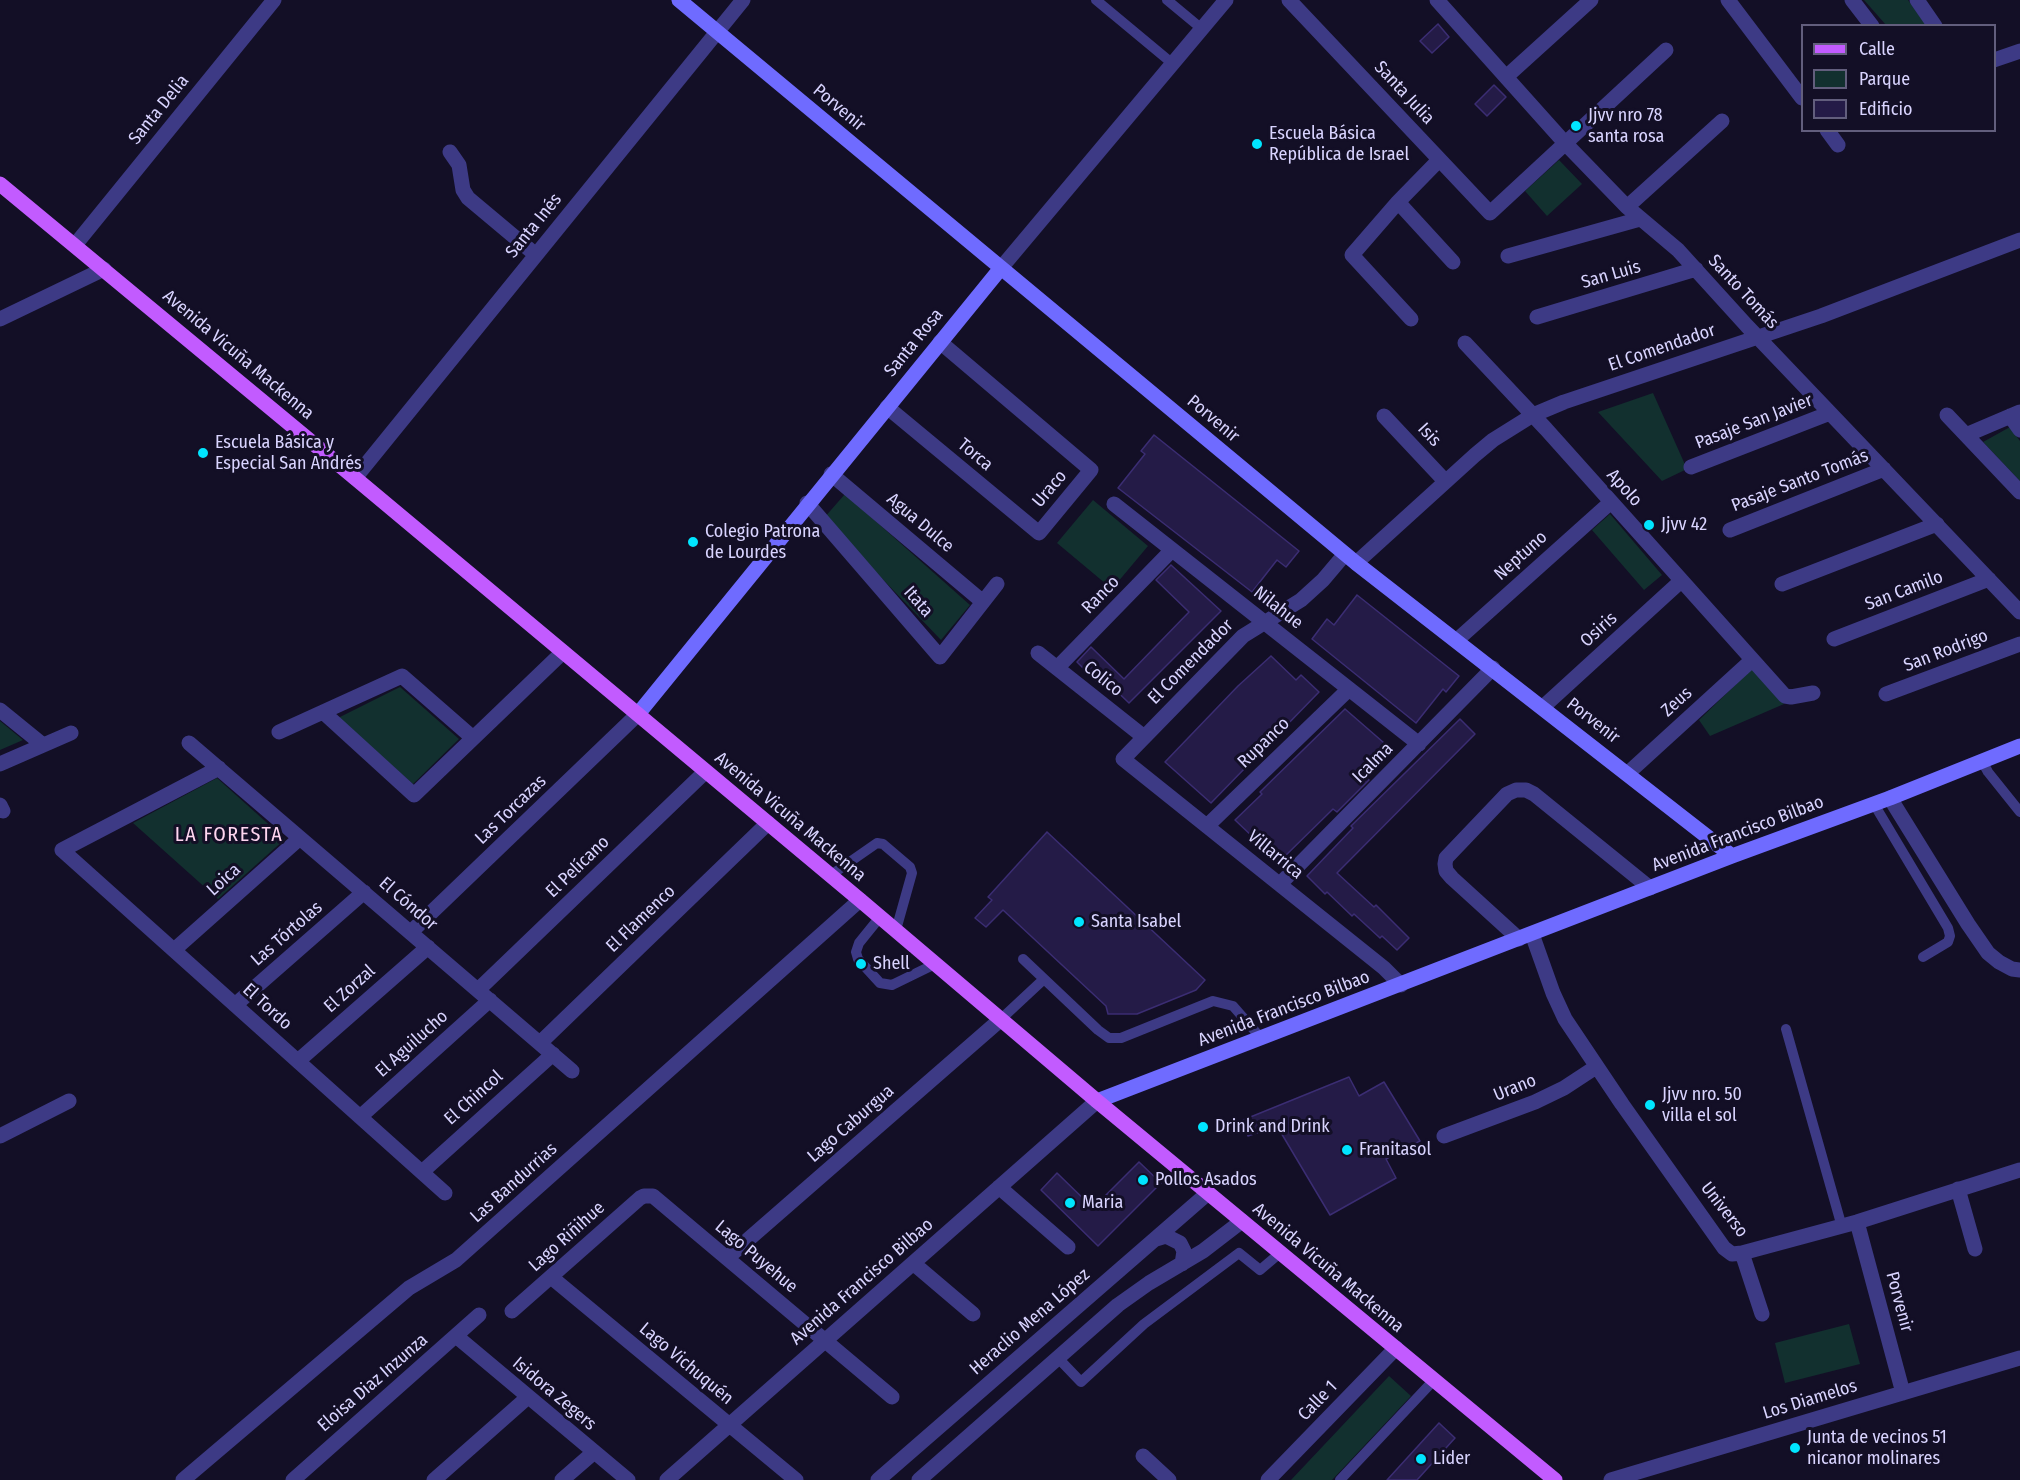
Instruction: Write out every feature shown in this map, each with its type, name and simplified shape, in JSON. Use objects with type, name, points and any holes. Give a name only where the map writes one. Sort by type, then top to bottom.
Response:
[{"type":"main road","name":"Avenida Vicuña Mackenna","points":[[0,184],[831,875],[1208,1194],[1554,1480]]},
{"type":"street","name":"Santa Delia","points":[[75,245],[274,0]]},
{"type":"street","name":"Porvenir","points":[[679,0],[1351,558],[1732,856]]},
{"type":"street","name":"Santa Inés","points":[[355,478],[743,0]]},
{"type":"street","name":"Santa Rosa","points":[[638,714],[807,503],[1226,0]]},
{"type":"street","name":"Santa Julia","points":[[1289,0],[1490,213],[1565,143]]},
{"type":"street","points":[[1506,77],[1591,0]]},
{"type":"street","points":[[1728,0],[1801,95]]},
{"type":"street","points":[[1852,0],[1870,24]]},
{"type":"street","points":[[1917,0],[1934,24]]},
{"type":"street","name":"Santo Tomás","points":[[1444,2],[1565,143],[1627,207],[1671,243],[1757,337],[2020,612]]},
{"type":"street","points":[[1565,143],[1666,50]]},
{"type":"street","points":[[1996,60],[2020,51]]},
{"type":"street","points":[[1627,207],[1722,122]]},
{"type":"street","points":[[1828,132],[1838,145]]},
{"type":"street","points":[[450,152],[459,165],[468,198],[536,255]]},
{"type":"street","points":[[1411,319],[1352,255],[1398,202],[1439,160]]},
{"type":"street","points":[[1398,202],[1453,262]]},
{"type":"street","points":[[1508,256],[1640,219]]},
{"type":"street","name":"El Comendador","points":[[1123,759],[1250,630],[1290,608],[1493,440],[1533,416],[1564,402],[1821,316],[2020,240]]},
{"type":"street","points":[[0,320],[104,269]]},
{"type":"street","name":"San Luis","points":[[1537,317],[1696,269]]},
{"type":"street","name":"Uraco","points":[[940,342],[1091,470],[1039,533]]},
{"type":"street","name":"Apolo","points":[[1465,343],[1785,696],[1813,693]]},
{"type":"street","name":"Torca","points":[[887,407],[1039,533]]},
{"type":"street","name":"Pasaje San Javier","points":[[1691,467],[1830,413]]},
{"type":"street","points":[[1966,435],[2015,414],[2020,430]]},
{"type":"street","points":[[1947,415],[2020,492]]},
{"type":"street","name":"Isis","points":[[1384,416],[1445,481]]},
{"type":"street","name":"Pasaje Santo Tomás","points":[[1730,530],[1884,469]]},
{"type":"street","name":"Agua Dulce","points":[[831,474],[983,602]]},
{"type":"street","name":"Neptuno","points":[[1456,640],[1611,502]]},
{"type":"street","name":"Itata","points":[[807,503],[940,657],[997,584]]},
{"type":"street","name":"Nilahue","points":[[1114,504],[1419,744]]},
{"type":"street","points":[[1782,584],[1937,524]]},
{"type":"street","name":"Ranco","points":[[1057,668],[1172,550]]},
{"type":"street","name":"San Camilo","points":[[1834,639],[1989,579]]},
{"type":"street","name":"Osiris","points":[[1543,707],[1681,581]]},
{"type":"street","name":"San Rodrigo","points":[[1886,694],[2020,644]]},
{"type":"street","points":[[323,712],[414,795],[563,652]]},
{"type":"street","name":"Colico","points":[[1038,653],[1144,737]]},
{"type":"street","name":"Zeus","points":[[1627,774],[1752,660]]},
{"type":"street","name":"Icalma","points":[[1280,884],[1493,668]]},
{"type":"street","points":[[279,732],[402,676],[473,738]]},
{"type":"street","name":"Rupanco","points":[[1207,826],[1349,689]]},
{"type":"street","points":[[0,710],[43,745]]},
{"type":"street","name":"Las Torcazas","points":[[411,932],[638,714]]},
{"type":"street","points":[[0,764],[71,733]]},
{"type":"street","name":"El Cóndor","points":[[189,743],[572,1071]]},
{"type":"street","name":"Avenida Francisco Bilbao","points":[[667,1480],[1097,1101],[1732,856],[1890,798],[2020,746]]},
{"type":"street","name":"Villarrica","points":[[1123,759],[1384,968],[1401,985]]},
{"type":"street","name":"El Tordo","points":[[219,768],[62,850],[446,1193]]},
{"type":"street","name":"El Pelícano","points":[[484,995],[705,772]]},
{"type":"street","points":[[1526,937],[1452,878],[1446,871],[1445,864],[1446,858],[1507,794],[1516,790],[1526,790],[1534,794],[1650,888]]},
{"type":"street","points":[[1890,798],[1988,953],[2012,969],[2020,970]]},
{"type":"street","name":"El Flamenco","points":[[540,1043],[768,823]]},
{"type":"street","name":"Loica","points":[[174,950],[300,838]]},
{"type":"street","name":"Las Tórtolas","points":[[235,1005],[364,892]]},
{"type":"street","name":"Las Bandurrias","points":[[183,1480],[410,1288],[456,1260],[860,900]]},
{"type":"street","name":"Universo","points":[[1526,937],[1558,1005],[1596,1067],[1724,1248],[1732,1254],[1849,1225],[2020,1170]]},
{"type":"street","name":"El Zorzal","points":[[298,1061],[428,947]]},
{"type":"street","name":"El Aguilucho","points":[[360,1117],[484,995]]},
{"type":"street","name":"Lago Caburgua","points":[[727,1258],[1000,1020]]},
{"type":"street","name":"El Chincol","points":[[422,1172],[553,1054]]},
{"type":"street","name":"Urano","points":[[1444,1136],[1535,1102],[1564,1088],[1596,1067]]},
{"type":"street","points":[[0,1136],[69,1101]]},
{"type":"street","points":[[999,1187],[1068,1247]]},
{"type":"street","points":[[1958,1189],[1975,1249]]},
{"type":"street","name":"Heraclio Mena López","points":[[878,1480],[1208,1194]]},
{"type":"street","name":"Lago Puyehue","points":[[648,1196],[657,1199],[892,1397]]},
{"type":"street","name":"Lago Riñihue","points":[[512,1311],[640,1198],[648,1196]]},
{"type":"street","points":[[919,1480],[1134,1293],[1218,1241],[1242,1221]]},
{"type":"street","name":"Porvenir","points":[[1849,1225],[1903,1393]]},
{"type":"street","points":[[1156,1239],[1166,1236],[1180,1243],[1185,1255],[1182,1264]]},
{"type":"street","points":[[1742,1253],[1762,1314]]},
{"type":"street","points":[[913,1263],[973,1314]]},
{"type":"street","name":"Lago Vichuquén","points":[[551,1277],[796,1480]]},
{"type":"street","name":"Eloisa Diaz Inzunza","points":[[292,1480],[479,1316]]},
{"type":"street","name":"Isidora Zegers","points":[[456,1336],[628,1480]]},
{"type":"street","name":"Calle 1","points":[[1268,1480],[1395,1348]]},
{"type":"street","name":"Los Diamelos","points":[[1611,1480],[2020,1358]]},
{"type":"street","points":[[434,1480],[528,1397]]},
{"type":"street","points":[[937,1429],[937,1439],[941,1446],[950,1448],[958,1446]]},
{"type":"street","points":[[562,1480],[593,1453]]},
{"type":"street","points":[[1143,1456],[1169,1480]]},
{"type":"lane","points":[[1096,0],[1173,64]]},
{"type":"lane","points":[[1167,0],[1202,29]]},
{"type":"lane","points":[[1982,761],[2020,812]]},
{"type":"lane","points":[[1874,804],[1948,928],[1950,936],[1948,942],[1923,957]]},
{"type":"lane","points":[[831,875],[877,843],[883,844],[901,859],[910,867],[912,873],[896,930]]},
{"type":"lane","points":[[880,917],[859,943],[856,952],[858,959],[880,983],[891,985],[935,964]]},
{"type":"lane","points":[[1023,959],[1109,1038],[1121,1038],[1214,1001],[1233,1006],[1261,1038]]},
{"type":"lane","points":[[1000,1020],[1044,980]]},
{"type":"lane","points":[[1786,1029],[1849,1225]]},
{"type":"lane","points":[[1058,1358],[1082,1382],[1144,1324],[1239,1253],[1260,1270],[1280,1253]]},
{"type":"lane","points":[[1340,1480],[1434,1380]]},
{"type":"green space","points":[[1864,0],[1908,0],[1925,24],[1885,24]]},
{"type":"green space","points":[[1559,160],[1582,184],[1547,216],[1525,191]]},
{"type":"green space","points":[[1653,393],[1687,469],[1662,481],[1598,412]]},
{"type":"green space","points":[[2010,427],[2020,441],[2020,481],[1983,442]]},
{"type":"green space","points":[[845,494],[970,605],[941,640],[824,518]]},
{"type":"green space","points":[[1093,500],[1148,546],[1112,589],[1057,543]]},
{"type":"green space","points":[[1610,514],[1662,575],[1644,590],[1592,530]]},
{"type":"green space","points":[[1756,665],[1784,704],[1710,736],[1699,720]]},
{"type":"green space","points":[[400,687],[459,739],[413,784],[338,718]]},
{"type":"green space","points":[[0,721],[23,740],[0,750]]},
{"type":"green space","points":[[217,778],[285,839],[218,899],[133,823]]},
{"type":"green space","points":[[1849,1324],[1860,1364],[1785,1383],[1775,1343]]},
{"type":"green space","points":[[1389,1376],[1411,1396],[1332,1480],[1291,1480]]},
{"type":"building","points":[[1438,24],[1449,37],[1432,53],[1420,41]]},
{"type":"building","points":[[1494,85],[1506,97],[1487,116],[1475,104]]},
{"type":"building","points":[[1154,435],[1299,551],[1286,567],[1277,560],[1252,592],[1118,488],[1145,454],[1141,451]]},
{"type":"building","points":[[1171,565],[1221,611],[1129,703],[1103,678],[1098,683],[1077,662],[1091,647],[1124,679],[1189,612],[1156,580]]},
{"type":"building","points":[[1357,595],[1459,676],[1446,692],[1443,689],[1416,723],[1312,639],[1327,619],[1334,625]]},
{"type":"building","points":[[1271,656],[1296,680],[1301,675],[1319,692],[1211,803],[1165,762],[1238,686]]},
{"type":"building","points":[[1345,709],[1391,749],[1365,776],[1369,780],[1337,812],[1333,809],[1281,860],[1235,820],[1262,794],[1260,792]]},
{"type":"building","points":[[1460,719],[1475,734],[1337,873],[1374,907],[1376,905],[1409,938],[1397,950],[1354,914],[1352,916],[1327,892],[1325,894],[1307,876],[1353,828],[1351,826]]},
{"type":"building","name":"Santa Isabel","points":[[1047,832],[1205,980],[1196,990],[1137,1014],[1108,1014],[1106,1006],[1003,910],[986,927],[975,918],[992,900],[988,897]]},
{"type":"building","name":"Franitasol","points":[[1349,1077],[1359,1096],[1384,1082],[1420,1141],[1386,1159],[1396,1178],[1330,1215],[1277,1126],[1248,1136],[1243,1120]]},
{"type":"building","points":[[1139,1162],[1161,1183],[1098,1246],[1041,1190],[1057,1173],[1093,1208]]},
{"type":"building","name":"Lider","points":[[1439,1423],[1455,1438],[1417,1480],[1387,1480]]},
{"type":"place","name":"Jjvv nro 78 santa rosa","points":[[1576,126]]},
{"type":"place","name":"Escuela Básica República de Israel","points":[[1257,144]]},
{"type":"place","name":"Escuela Básica y Especial San Andrés","points":[[203,453]]},
{"type":"place","name":"Jjvv 42","points":[[1649,525]]},
{"type":"place","name":"Colegio Patrona de Lourdes","points":[[693,542]]},
{"type":"place","name":"Santa Isabel","points":[[1079,922]]},
{"type":"place","name":"Shell","points":[[861,964]]},
{"type":"place","name":"Jjvv nro. 50 villa el sol","points":[[1650,1105]]},
{"type":"place","name":"Drink and Drink","points":[[1203,1127]]},
{"type":"place","name":"Franitasol","points":[[1347,1150]]},
{"type":"place","name":"Pollos Asados","points":[[1143,1180]]},
{"type":"place","name":"Maria","points":[[1070,1203]]},
{"type":"place","name":"Junta de vecinos 51 nicanor molinares","points":[[1795,1448]]},
{"type":"place","name":"Lider","points":[[1421,1459]]},
{"type":"district","name":"LA FORESTA","points":[[229,835]]}]
